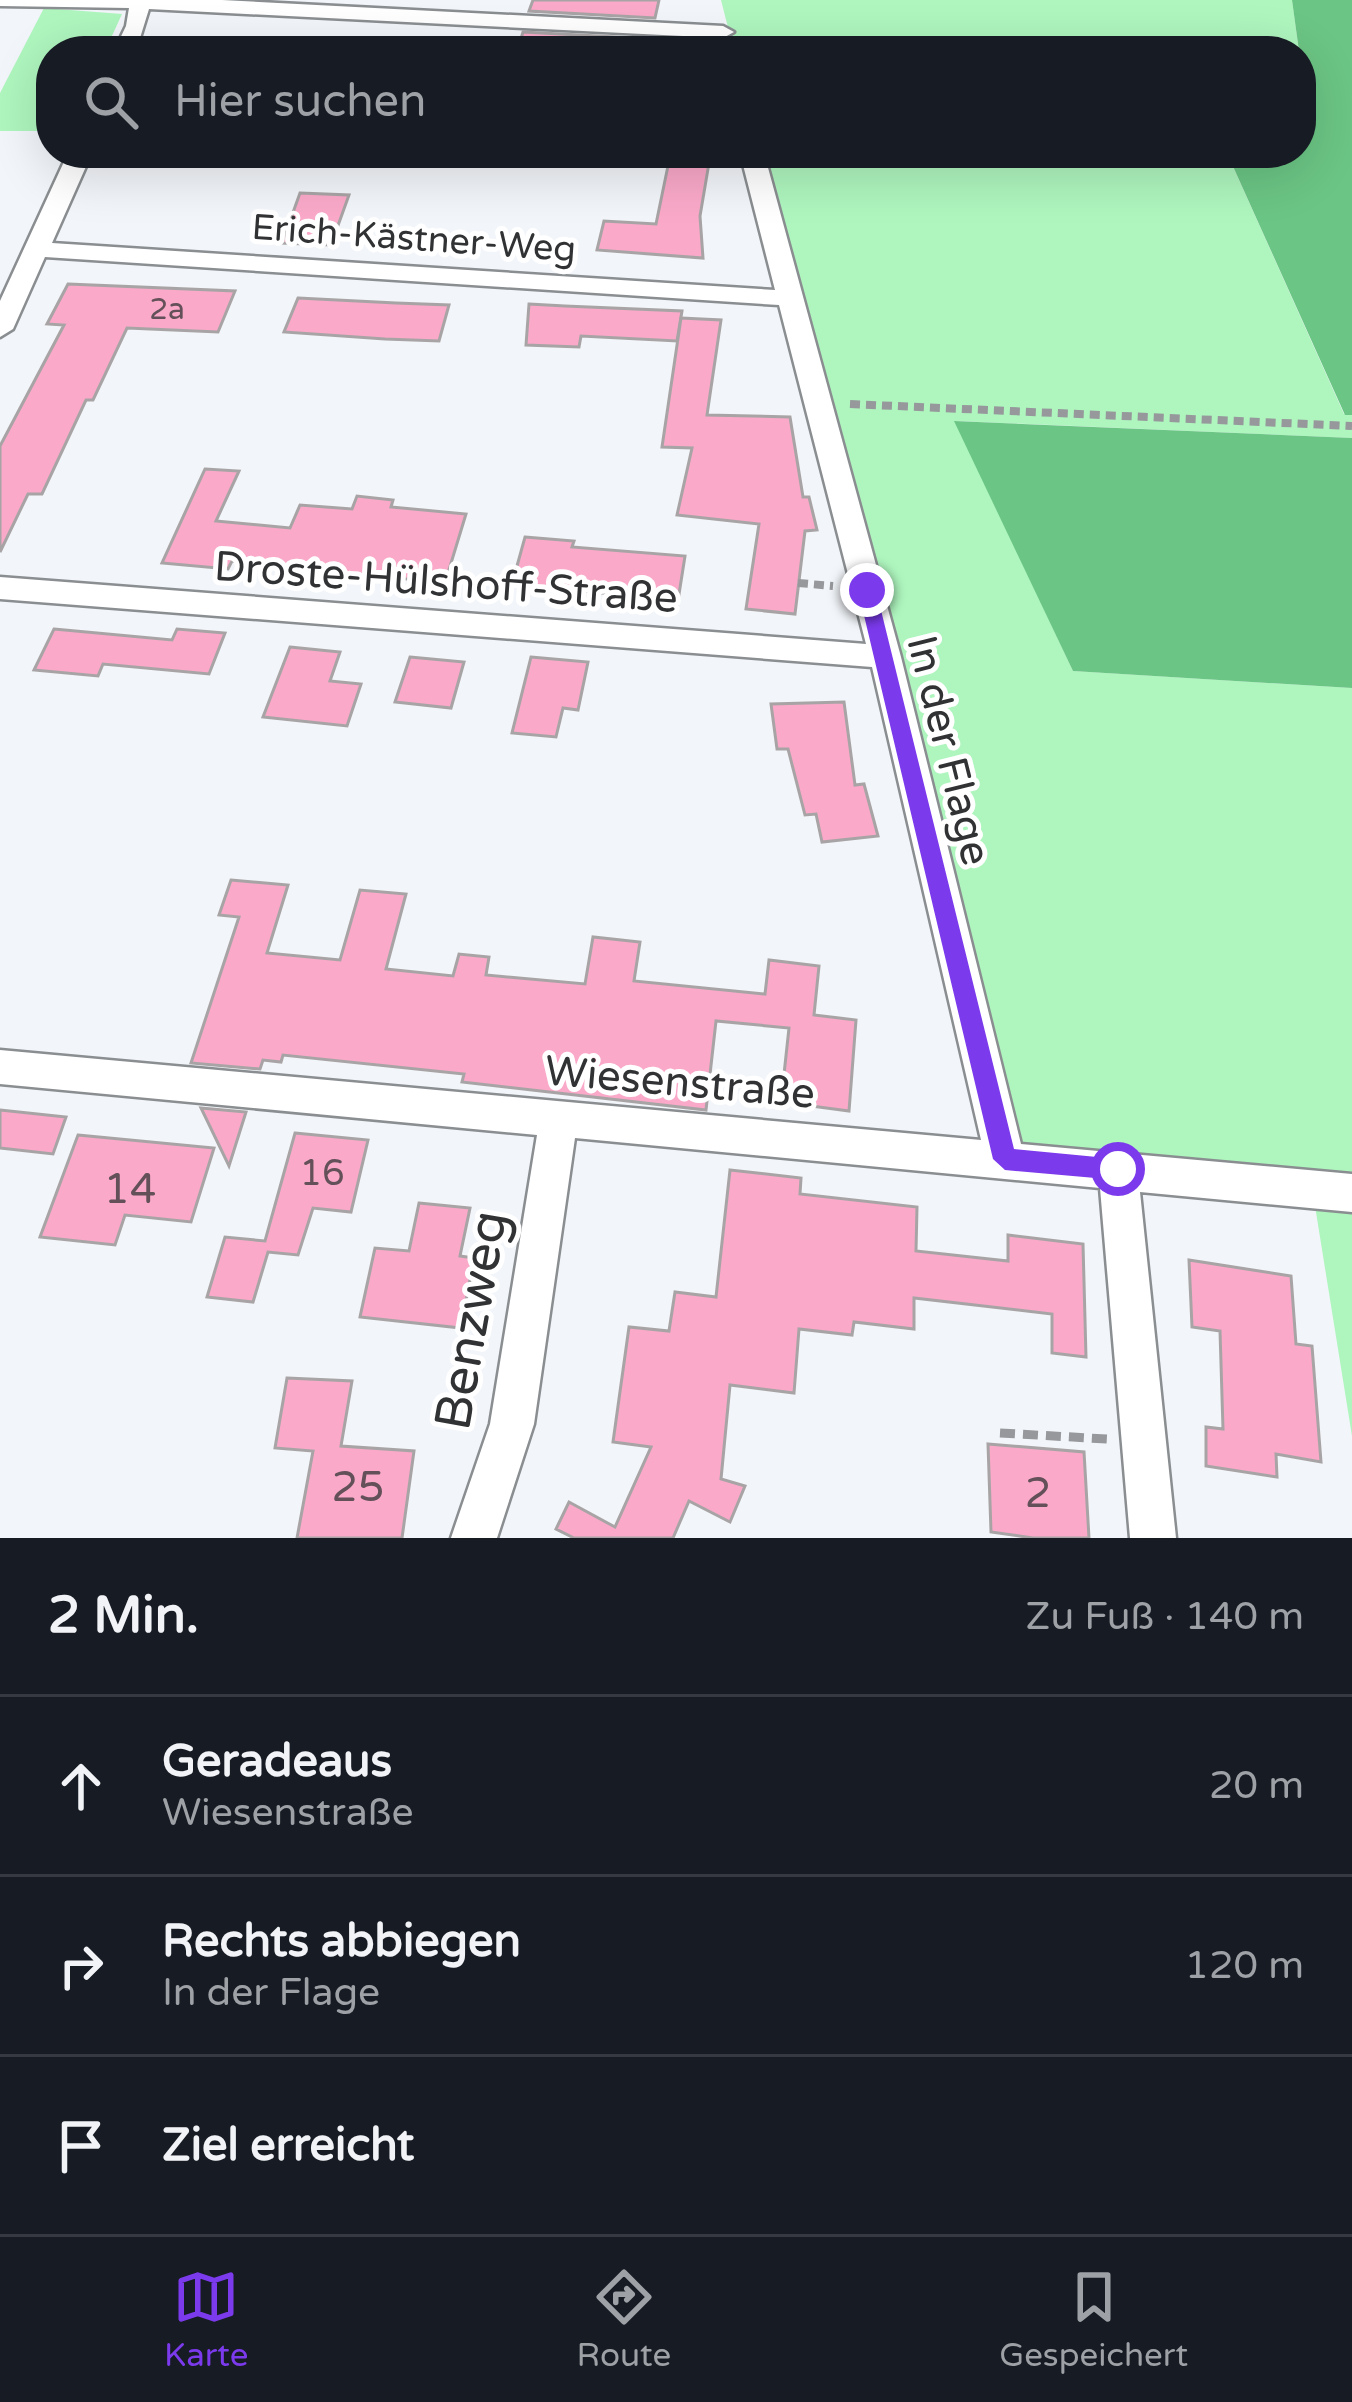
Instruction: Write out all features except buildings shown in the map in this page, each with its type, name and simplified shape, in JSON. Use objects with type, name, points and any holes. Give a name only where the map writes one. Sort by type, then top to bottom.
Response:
[{"type":"street","points":[[0,0],[139,1],[723,33]]},
{"type":"street","points":[[132,36],[139,1]]},
{"type":"street","points":[[0,329],[73,168]]},
{"type":"street","name":"In der Flage","points":[[756,168],[885,657],[1005,1159]]},
{"type":"street","name":"Erich-Kästner-Weg","points":[[0,265],[33,257],[787,298]]},
{"type":"street","name":"Droste-Hülshoff-Straße","points":[[0,588],[885,657]]},
{"type":"street","name":"Wiesenstraße","points":[[0,1067],[1352,1193]]},
{"type":"street","name":"Benzweg","points":[[474,1538],[512,1424],[559,1119]]},
{"type":"street","points":[[1118,1169],[1154,1538]]},
{"type":"path","points":[[815,403],[1352,426]]},
{"type":"path","points":[[1000,1433],[1144,1442]]},
{"type":"green space","points":[[721,0],[1292,0],[1297,36],[730,36]]},
{"type":"green space","points":[[1292,0],[1352,0],[1352,415],[1345,415],[1234,168],[1316,168],[1316,36],[1297,36]]},
{"type":"green space","points":[[44,8],[122,14],[112,36],[36,36],[36,131],[0,131],[0,93]]},
{"type":"green space","points":[[763,168],[1234,168],[1344,414],[1352,415],[1352,438],[956,421],[1073,671],[1352,688],[1352,1436],[1311,1181],[1011,1156]]},
{"type":"green space","points":[[954,421],[1352,438],[1352,688],[1073,671]]},
{"type":"route","points":[[867,590],[1005,1159],[1118,1169]]}]
